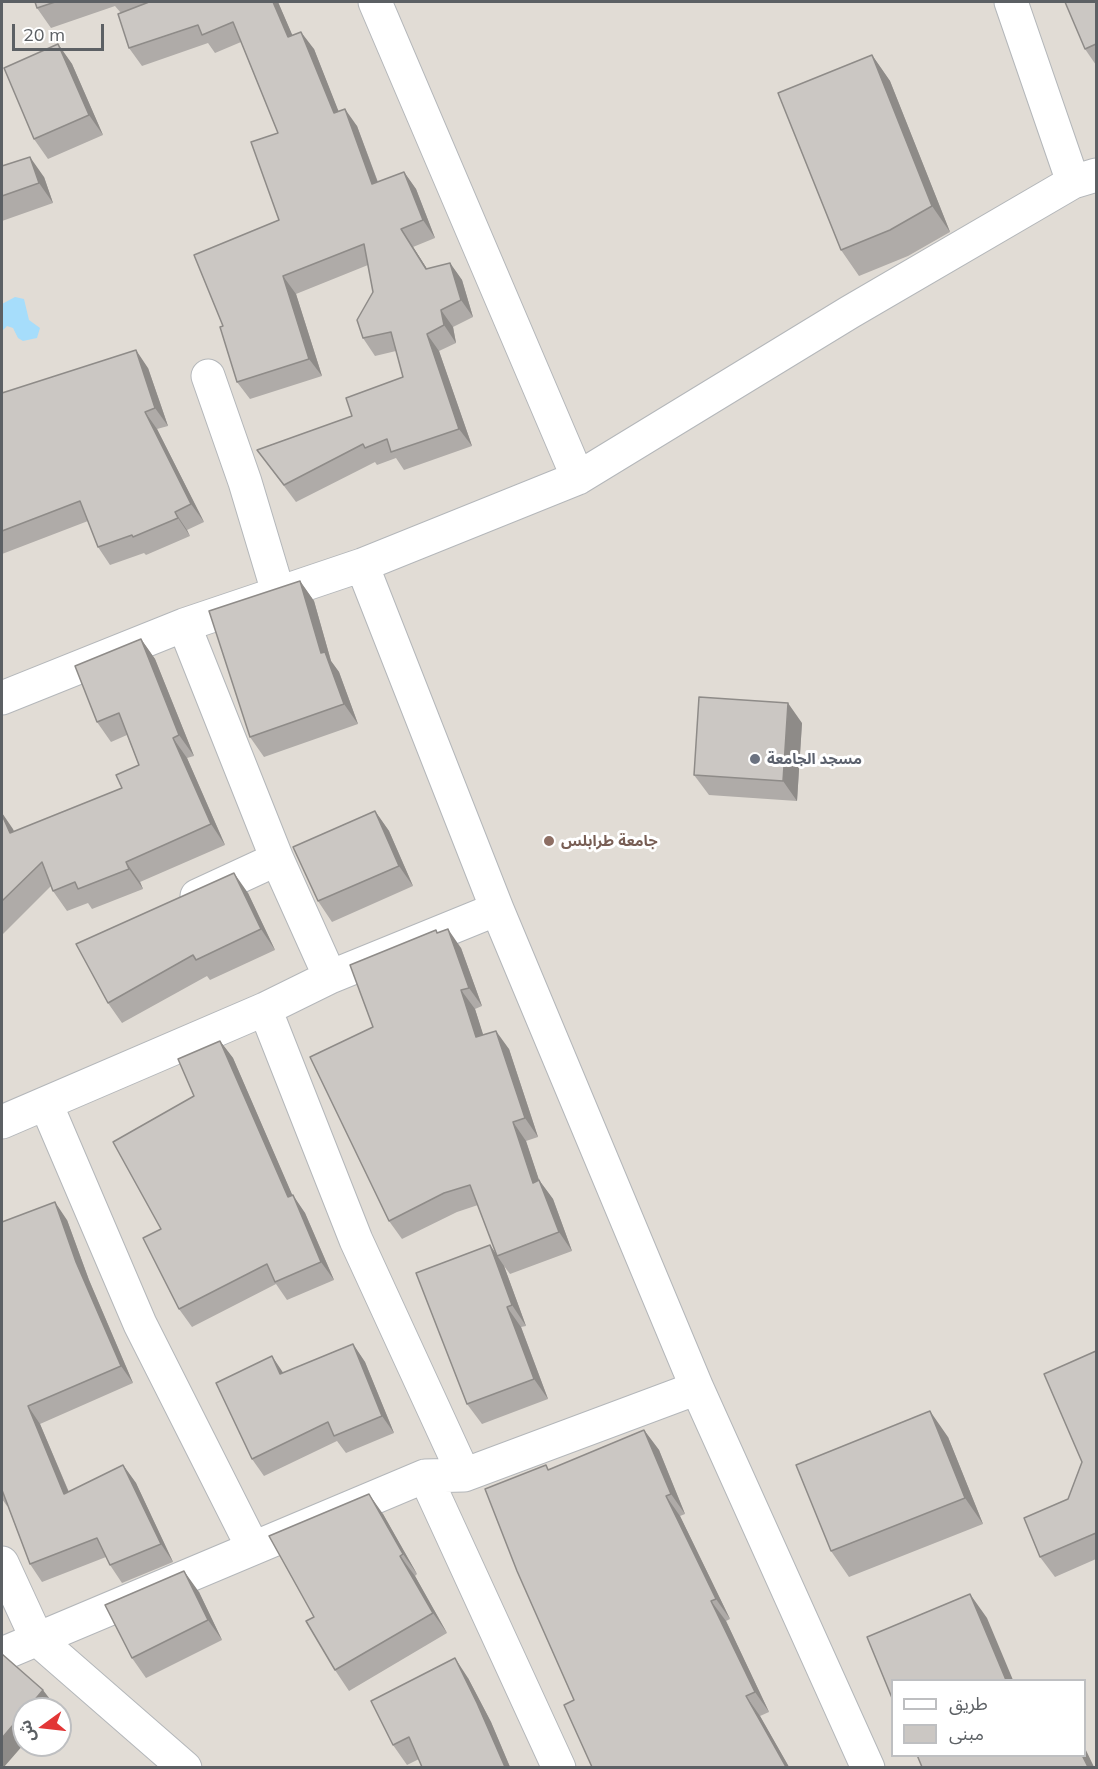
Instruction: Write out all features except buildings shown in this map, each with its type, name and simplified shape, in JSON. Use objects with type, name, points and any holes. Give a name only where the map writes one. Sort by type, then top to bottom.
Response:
[{"type":"street","points":[[375,2],[578,478]]},
{"type":"street","points":[[2,698],[184,625],[362,565],[578,478],[850,312],[1085,178],[1011,2]]},
{"type":"street","points":[[208,376],[245,482],[278,592]]},
{"type":"street","points":[[362,565],[497,909],[698,1388],[868,1767]]},
{"type":"street","points":[[184,625],[277,859],[330,977]]},
{"type":"street","points":[[175,906],[277,859]]},
{"type":"street","points":[[2,1122],[265,1009],[330,977],[497,909]]},
{"type":"street","points":[[265,1009],[356,1240],[464,1475]]},
{"type":"street","points":[[46,1104],[140,1324],[253,1548]]},
{"type":"street","points":[[2,1654],[425,1476],[464,1475],[698,1388]]},
{"type":"street","points":[[425,1476],[559,1767]]},
{"type":"street","points":[[2,1563],[37,1639],[185,1767]]},
{"type":"shaded area","name":"جامعة طرابلس","points":[[2,2],[1096,2],[1096,1767],[2,1768]]},
{"type":"water","points":[[15,297],[24,299],[29,320],[40,328],[37,338],[23,341],[18,338],[13,328],[7,326],[2,331],[2,304]]},
{"type":"place","name":"مسجد الجامعة","points":[[755,759]]},
{"type":"place","name":"جامعة طرابلس","points":[[549,841]]}]
